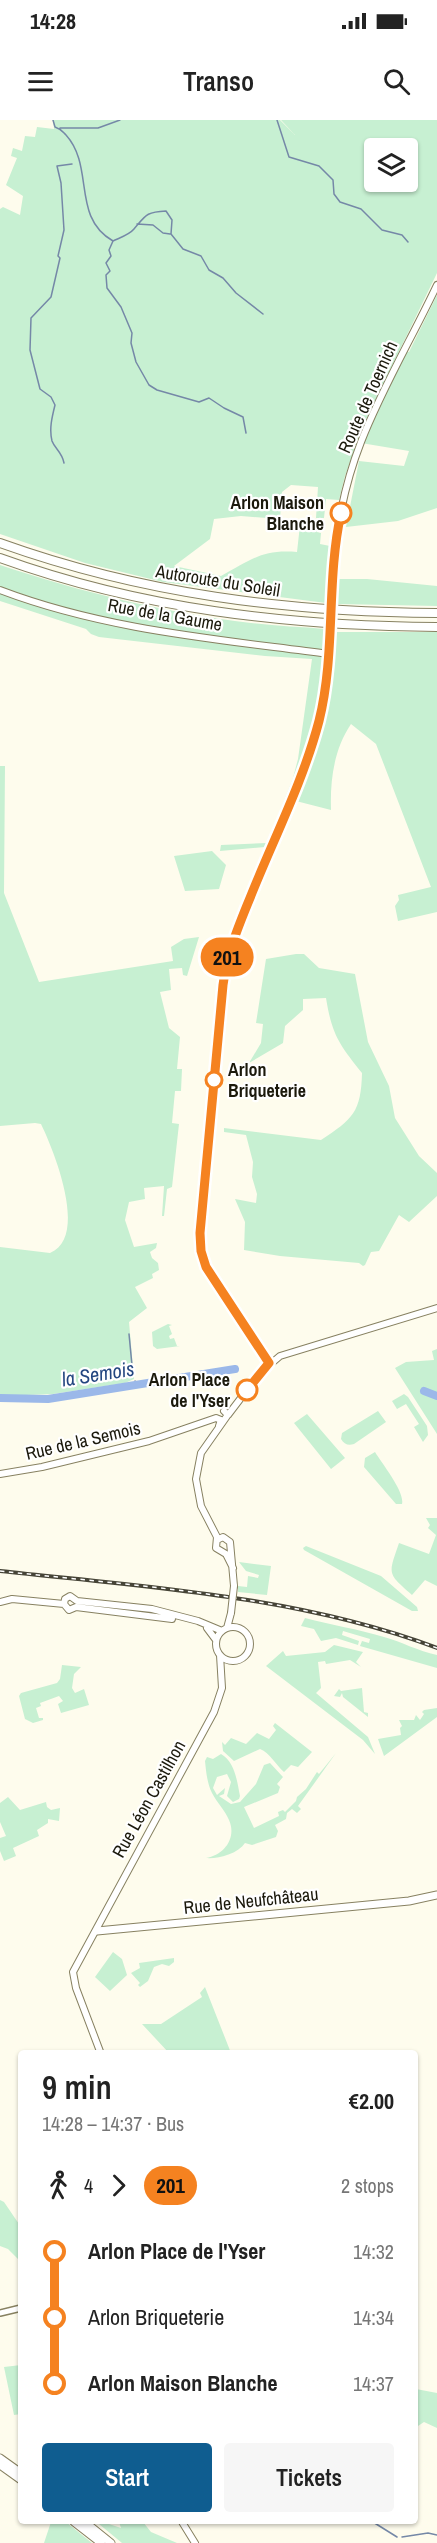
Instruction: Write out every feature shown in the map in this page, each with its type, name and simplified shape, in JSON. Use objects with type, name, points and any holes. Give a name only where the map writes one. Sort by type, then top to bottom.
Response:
[{"type":"highway","name":"Autoroute du Soleil","points":[[0,543],[96,574],[224,600],[307,609],[437,613]]},
{"type":"highway","name":"Autoroute du Soleil","points":[[0,558],[115,592],[224,614],[307,622],[437,627]]},
{"type":"main road","name":"Route de Toernich","points":[[328,654],[333,560],[338,526],[361,442],[383,392],[437,285]]},
{"type":"main road","name":"Rue de la Gaume","points":[[0,590],[81,615],[142,629],[328,654]]},
{"type":"main road","points":[[328,654],[324,694],[307,759],[226,959],[200,1233],[201,1251],[206,1267],[269,1363],[286,1353],[437,1308]]},
{"type":"main road","name":"Rue de la Semois","points":[[172,1433],[226,1414],[236,1405],[269,1363]]},
{"type":"main road","points":[[220,1539],[202,1510],[197,1497],[197,1468],[204,1447],[226,1414]]},
{"type":"main road","name":"Rue de la Semois","points":[[183,1430],[215,1416],[226,1414]]},
{"type":"main road","name":"Rue de la Semois","points":[[0,1474],[81,1458],[183,1430],[216,1418],[221,1420],[219,1426]]},
{"type":"main road","points":[[216,1640],[231,1613],[234,1586],[228,1539],[220,1539]]},
{"type":"main road","points":[[220,1539],[216,1548],[223,1552],[233,1568]]},
{"type":"main road","points":[[223,1552],[230,1547]]},
{"type":"main road","points":[[65,1606],[65,1599],[70,1596],[79,1601],[152,1610],[224,1629],[239,1628]]},
{"type":"main road","points":[[0,1602],[12,1599],[65,1606],[71,1610],[76,1607],[191,1621],[212,1631],[220,1655],[235,1661],[245,1656],[250,1647],[249,1637],[239,1628],[231,1613]]},
{"type":"main road","name":"Rue Léon Castilhon","points":[[220,1655],[223,1680]]},
{"type":"main road","name":"Rue Léon Castilhon","points":[[100,2050],[86,2009],[76,1988],[73,1972],[214,1712],[221,1695],[226,1668],[235,1661]]},
{"type":"main road","name":"Rue de Neufchâteau","points":[[97,1931],[437,1897]]},
{"type":"main road","points":[[0,2458],[18,2471]]},
{"type":"main road","points":[[0,2465],[18,2478]]},
{"type":"main road","points":[[76,2524],[100,2543]]},
{"type":"main road","points":[[88,2524],[111,2543]]},
{"type":"main road","points":[[183,2524],[195,2543]]},
{"type":"street","points":[[0,2313],[18,2309]]},
{"type":"green space","points":[[53,120],[280,120],[295,135],[281,120],[437,120],[437,273],[362,428],[339,500],[326,499],[324,518],[316,518],[318,487],[291,485],[282,492],[280,519],[241,516],[214,519],[210,539],[174,566],[221,576],[265,554],[297,552],[300,525],[317,526],[317,532],[321,533],[320,544],[330,546],[326,603],[163,582],[85,563],[0,534],[0,209],[3,207],[20,215],[23,196],[6,185],[17,158],[11,156],[13,148],[22,151],[25,136],[35,137],[37,127],[54,129]]},
{"type":"green space","points":[[437,295],[437,508],[398,521],[346,527],[359,461],[404,466],[409,451],[361,443],[405,351],[409,352]]},
{"type":"green space","points":[[0,565],[93,593],[187,614],[251,623],[325,629],[325,642],[333,643],[333,632],[437,632],[437,912],[398,921],[395,906],[399,900],[398,895],[431,887],[376,744],[351,724],[334,765],[331,810],[296,801],[276,849],[265,847],[220,851],[221,845],[267,843],[293,778],[298,759],[312,659],[265,656],[99,637],[86,629],[0,601]]},
{"type":"green space","points":[[337,579],[367,579],[437,586],[437,606],[336,604]]},
{"type":"green space","points":[[0,766],[5,766],[4,893],[39,982],[173,961],[171,947],[184,939],[199,937],[187,976],[183,975],[182,968],[169,969],[171,990],[160,992],[169,1028],[180,1037],[177,1069],[182,1069],[181,1091],[175,1091],[172,1123],[179,1124],[172,1187],[167,1189],[164,1216],[162,1216],[164,1186],[144,1188],[145,1199],[129,1202],[125,1220],[134,1247],[157,1243],[156,1248],[150,1252],[152,1258],[158,1263],[159,1270],[152,1274],[153,1278],[135,1287],[147,1308],[129,1322],[134,1379],[125,1383],[53,1394],[0,1396],[0,1247],[50,1253],[61,1244],[67,1230],[68,1212],[60,1172],[41,1124],[0,1126]]},
{"type":"green space","points":[[212,851],[226,865],[219,889],[185,891],[174,856]]},
{"type":"green space","points":[[304,954],[319,968],[355,974],[368,1042],[389,1086],[395,1118],[419,1156],[437,1173],[437,1196],[409,1222],[399,1215],[379,1251],[371,1252],[363,1266],[359,1263],[280,1256],[244,1250],[245,1222],[235,1199],[256,1203],[257,1194],[252,1177],[253,1162],[246,1135],[224,1132],[224,1128],[321,1140],[348,1120],[360,1097],[362,1073],[334,1030],[326,998],[303,999],[303,1010],[285,1026],[283,1043],[249,1063],[261,1043],[263,1024],[256,1023],[266,959]]},
{"type":"green space","points":[[168,1324],[172,1325],[169,1326],[172,1334],[169,1336],[170,1339],[174,1338],[177,1346],[180,1346],[157,1349],[153,1346],[152,1332]]},
{"type":"green space","points":[[437,1349],[437,1434],[395,1368],[406,1362],[434,1360],[432,1351]]},
{"type":"green space","points":[[404,1394],[427,1426],[428,1435],[423,1442],[414,1427],[419,1424],[406,1404],[397,1409],[392,1401]]},
{"type":"green space","points":[[378,1411],[386,1422],[354,1444],[348,1445],[342,1441],[342,1433]]},
{"type":"green space","points":[[307,1414],[345,1458],[331,1469],[294,1423]]},
{"type":"green space","points":[[375,1452],[397,1486],[402,1504],[396,1504],[364,1467],[365,1458]]},
{"type":"green space","points":[[426,1518],[437,1518],[437,1586],[425,1580],[412,1595],[394,1577],[393,1562],[399,1543],[429,1554],[436,1535],[428,1528],[430,1525]]},
{"type":"green space","points":[[306,1546],[381,1576],[417,1607],[418,1611],[412,1611],[304,1550]]},
{"type":"green space","points":[[239,1562],[271,1566],[267,1595],[238,1592],[238,1586],[247,1587],[248,1576],[258,1578],[259,1575],[246,1571]]},
{"type":"green space","points":[[305,1618],[374,1634],[437,1655],[437,1668],[360,1646],[362,1641],[369,1643],[370,1639],[343,1631],[342,1635],[359,1641],[358,1645],[336,1638],[321,1641],[314,1629],[301,1626]]},
{"type":"green space","points":[[334,1645],[363,1652],[356,1662],[361,1667],[350,1660],[326,1664],[325,1661],[318,1662],[321,1688],[316,1693],[368,1737],[375,1754],[363,1740],[266,1666],[283,1651],[286,1656],[325,1652]]},
{"type":"green space","points":[[62,1665],[81,1667],[74,1674],[72,1688],[75,1693],[84,1689],[89,1705],[61,1713],[58,1704],[63,1701],[59,1696],[40,1703],[41,1706],[36,1708],[39,1718],[43,1720],[33,1723],[25,1719],[19,1696],[21,1693],[57,1683],[60,1679]]},
{"type":"green space","points":[[362,1688],[364,1712],[368,1713],[368,1717],[343,1697],[342,1693],[340,1697],[334,1696],[339,1689],[341,1691]]},
{"type":"green space","points":[[437,1708],[437,1717],[384,1756],[378,1739],[401,1735],[402,1726],[399,1720],[414,1720],[416,1715],[420,1720],[424,1710]]},
{"type":"green space","points":[[275,1723],[312,1752],[298,1767],[291,1765],[284,1772],[270,1756],[260,1749],[234,1761],[223,1751],[222,1742],[225,1745],[231,1738],[246,1744],[257,1733],[269,1739],[276,1730],[273,1726]]},
{"type":"green space","points":[[336,1753],[298,1806],[301,1809],[297,1813],[292,1809],[287,1813],[286,1819],[275,1825],[278,1831],[276,1837],[252,1845],[245,1843],[238,1850],[227,1855],[206,1858],[218,1853],[227,1845],[231,1833],[227,1816],[209,1785],[205,1761],[207,1757],[213,1759],[221,1754],[226,1757],[235,1772],[239,1799],[233,1802],[227,1796],[231,1782],[227,1774],[217,1777],[213,1788],[217,1795],[225,1788],[224,1794],[219,1796],[231,1804],[240,1802],[256,1784],[264,1765],[270,1763],[283,1777],[277,1784],[280,1787],[278,1793],[244,1807],[254,1828],[279,1816],[278,1812],[283,1810],[285,1812],[306,1789],[317,1772],[319,1774]]},
{"type":"green space","points":[[8,1797],[20,1810],[46,1802],[47,1807],[51,1810],[60,1808],[59,1821],[48,1819],[48,1823],[37,1830],[39,1836],[13,1848],[16,1856],[4,1861],[0,1851],[0,1838],[6,1836],[0,1822],[0,1803]]},
{"type":"green space","points":[[113,1952],[122,1959],[127,1975],[110,1991],[95,1977]]},
{"type":"green space","points":[[174,1958],[174,1962],[169,1966],[162,1964],[154,1967],[148,1981],[140,1987],[138,1985],[140,1983],[131,1973],[140,1968],[139,1963]]},
{"type":"green space","points":[[205,1987],[230,2050],[166,2050],[142,2024],[161,2024],[202,1997],[200,1993]]},
{"type":"green space","points":[[0,2200],[4,2202],[18,2223],[18,2259],[8,2249],[0,2246]]},
{"type":"green space","points":[[18,2365],[18,2414],[14,2415],[4,2367]]},
{"type":"green space","points":[[418,2389],[437,2393],[437,2428],[424,2422],[418,2426]]},
{"type":"green space","points":[[50,2524],[68,2524],[92,2543],[44,2543]]},
{"type":"green space","points":[[99,2524],[121,2528],[120,2524],[145,2524],[151,2532],[177,2543],[122,2543]]},
{"type":"waterway","points":[[53,120],[55,127],[66,135],[75,148],[92,219],[100,231],[113,241],[109,250],[111,256],[106,263],[110,271],[106,275],[107,288],[121,307],[132,333],[131,343],[136,362],[149,385],[157,390],[199,402],[209,398],[243,417],[246,433]]},
{"type":"waterway","points":[[60,128],[98,128],[120,120]]},
{"type":"waterway","points":[[277,120],[289,157],[319,166],[333,180],[334,194],[340,202],[361,209],[382,230],[402,235],[408,242]]},
{"type":"waterway","points":[[64,463],[51,436],[55,405],[51,397],[40,389],[30,350],[31,318],[51,297],[60,258],[58,256],[64,230],[61,183],[57,166],[72,164]]},
{"type":"waterway","points":[[113,241],[129,233],[147,215],[166,211],[172,220],[171,234],[183,249],[201,256],[209,270],[223,278],[236,293],[263,314]]},
{"type":"waterway","points":[[137,224],[153,225],[163,233],[170,234]]},
{"type":"waterway","points":[[129,1334],[133,1376]]},
{"type":"waterway","name":"la Semois","points":[[0,1398],[48,1399],[235,1369]]},
{"type":"waterway","name":"la Semois","points":[[424,1391],[437,1396]]},
{"type":"waterway","points":[[376,2524],[397,2537]]},
{"type":"waterway","points":[[402,2537],[428,2533],[437,2535]]},
{"type":"railway","points":[[0,1571],[166,1589],[277,1605],[385,1630],[437,1648]]},
{"type":"bus line","name":"201","points":[[247,1390],[269,1363],[206,1267],[201,1251],[200,1233],[223,985],[226,959],[307,759],[319,720],[327,665],[333,560],[341,513]]},
{"type":"place","name":"Arlon Maison Blanche","points":[[341,513]]},
{"type":"place","name":"Arlon Briqueterie","points":[[214,1080]]},
{"type":"place","name":"Arlon Place de l'Yser","points":[[247,1390]]}]
